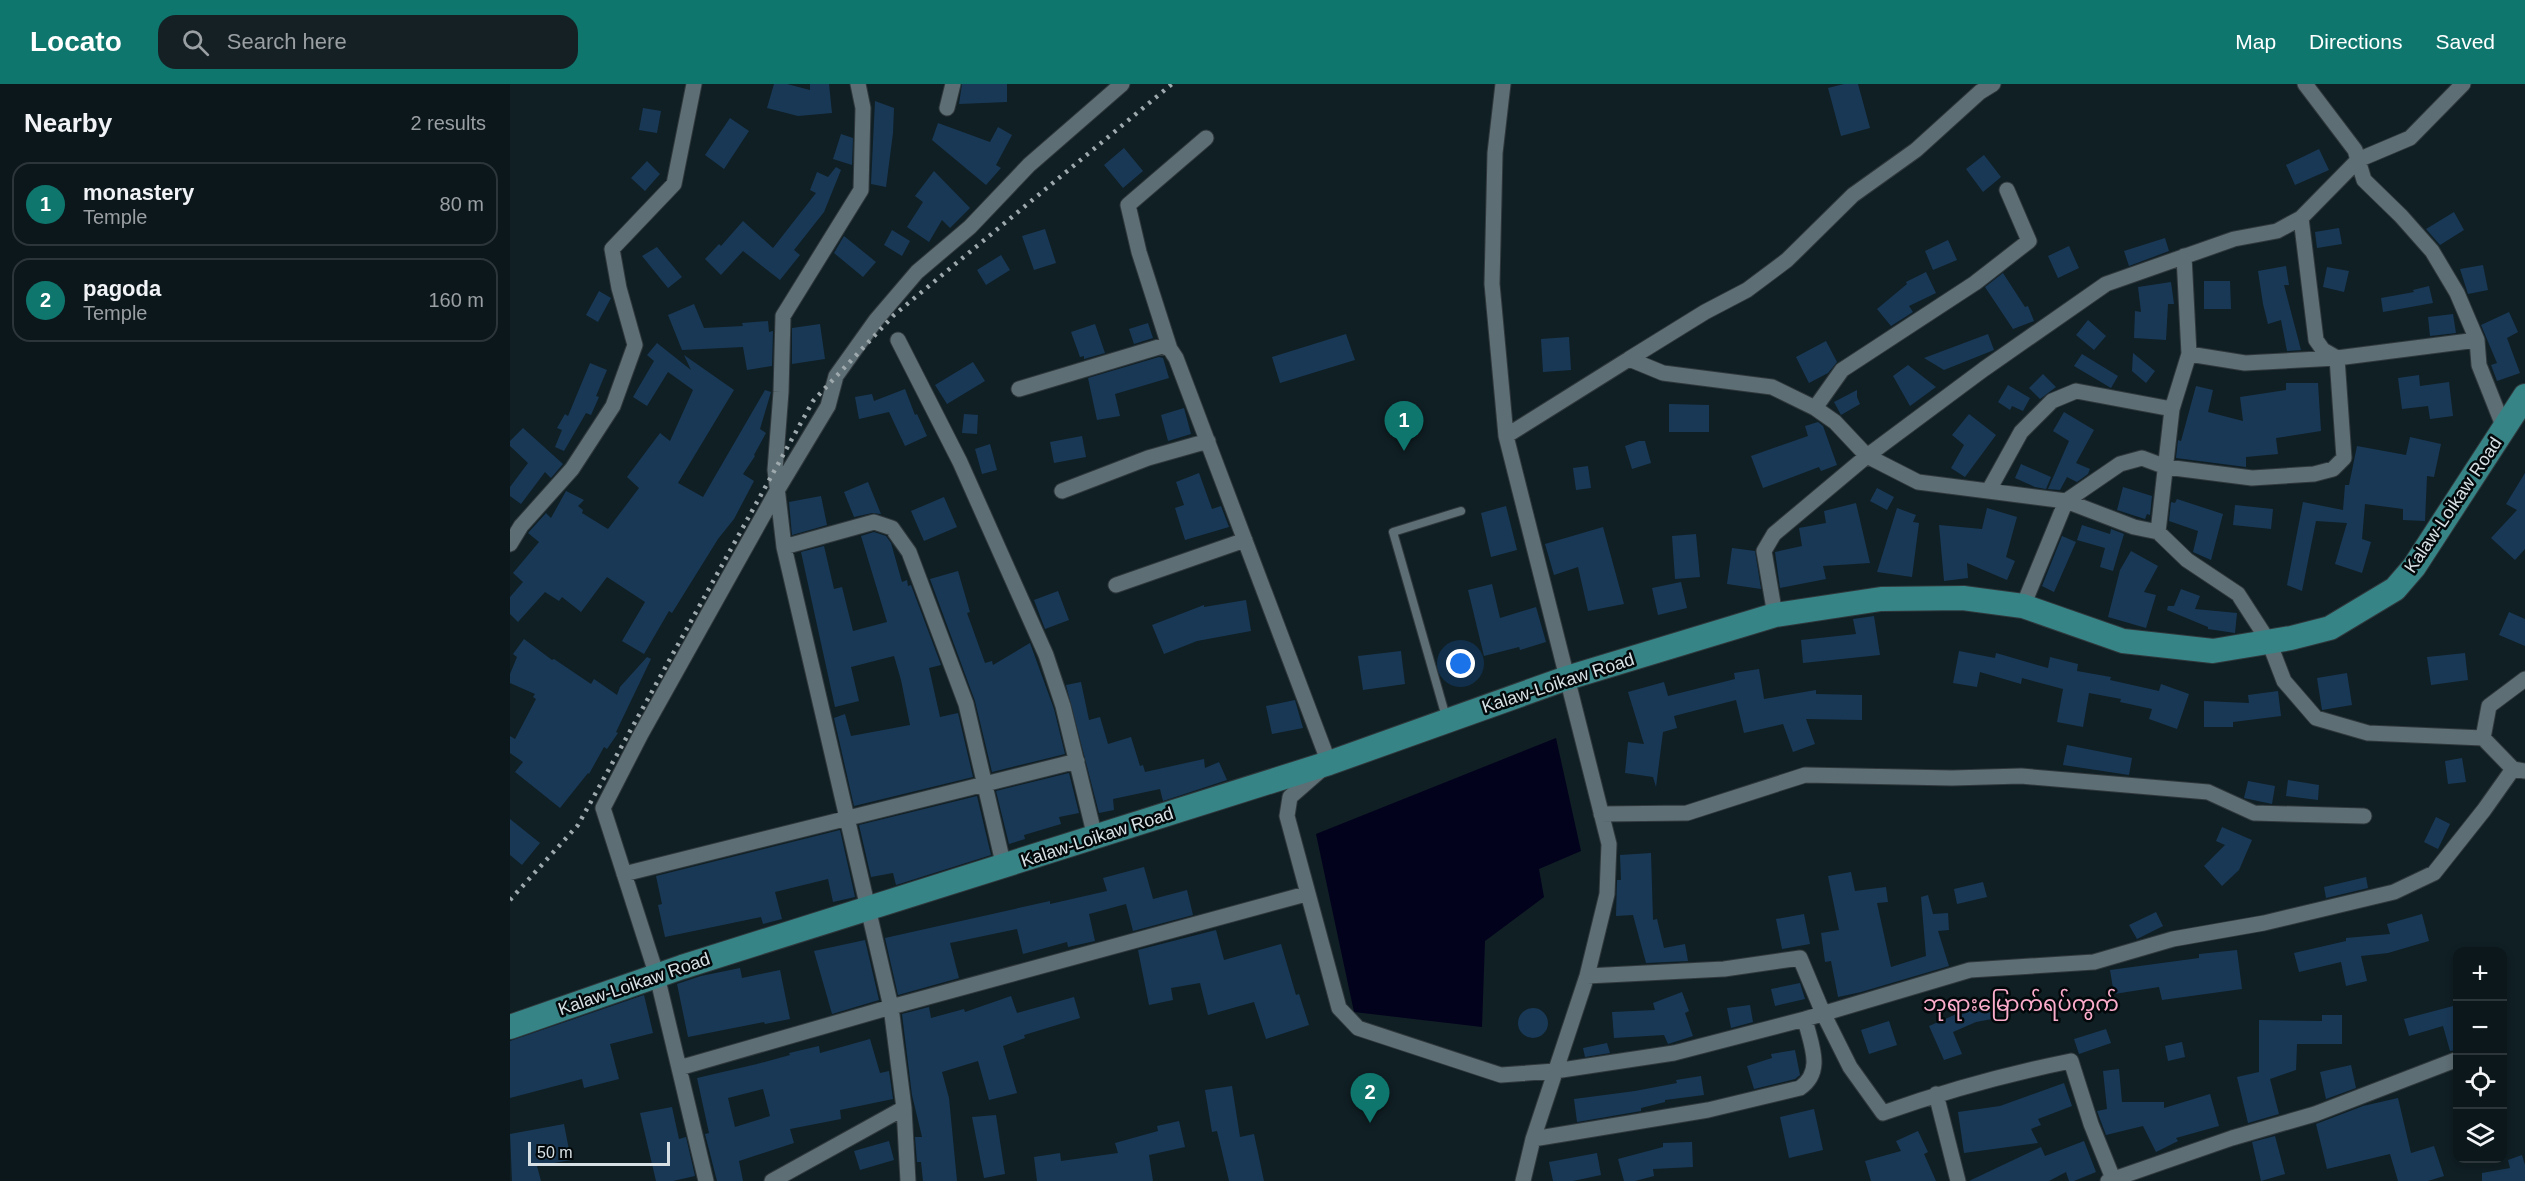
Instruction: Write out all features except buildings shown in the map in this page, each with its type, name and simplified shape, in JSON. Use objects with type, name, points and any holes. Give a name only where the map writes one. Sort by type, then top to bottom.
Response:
[{"type":"main road","name":"Kalaw-Loikaw Road","points":[[510,1027],[657,976],[1329,763],[1567,678],[1774,615],[1881,599],[1963,598],[2022,606],[2123,641],[2213,651],[2269,642],[2330,628],[2395,590],[2414,567],[2525,396]]},
{"type":"street","points":[[510,544],[521,526],[572,469],[613,406],[635,345],[612,249],[674,184],[694,84]]},
{"type":"street","points":[[858,84],[863,108],[861,190],[783,316],[781,392],[775,470],[784,547],[891,1007],[904,1108],[908,1181]]},
{"type":"street","points":[[947,108],[953,84]]},
{"type":"street","points":[[706,1181],[657,976],[603,808],[641,734],[778,489],[828,406],[836,376],[876,320],[917,272],[970,227],[1029,165],[1122,84]]},
{"type":"street","points":[[1503,84],[1495,153],[1492,284],[1506,436],[1609,843],[1607,894],[1587,976],[1533,1139],[1523,1181]]},
{"type":"street","points":[[1506,436],[1705,312],[1747,290],[1787,260],[1853,195],[1916,150],[1980,92],[1993,84]]},
{"type":"street","points":[[2305,84],[2355,150],[2364,180],[2402,216],[2432,251],[2457,292],[2477,340],[2479,365],[2505,428]]},
{"type":"street","points":[[1774,615],[1764,550],[1774,534],[1867,456],[1984,369],[2106,284],[2234,239],[2277,231],[2301,218],[2358,160],[2410,138],[2463,84]]},
{"type":"street","points":[[1206,138],[1128,205],[1138,252],[1170,349],[1176,358],[1208,441],[1329,763],[1290,797],[1287,816],[1306,894],[1339,1008],[1358,1028],[1501,1075],[1555,1071],[1674,1053],[1970,970],[2094,962],[2173,939],[2264,923],[2394,892],[2434,873],[2519,770],[2483,738],[2368,733],[2316,718],[2284,681],[2269,642],[2238,594],[2187,560],[2158,532],[2134,527],[2066,501],[1918,482],[1867,456],[1835,422],[1815,408],[1772,387],[1663,373],[1629,359]]},
{"type":"street","points":[[1815,408],[1842,370],[1975,283],[2029,241],[2007,190]]},
{"type":"street","points":[[2301,218],[2316,340],[2323,350],[2337,358]]},
{"type":"street","points":[[2158,532],[2172,410],[2189,354],[2184,256]]},
{"type":"street","points":[[898,340],[960,462],[1050,665],[1077,761],[1095,837]]},
{"type":"street","points":[[2189,354],[2245,363],[2337,358],[2477,340]]},
{"type":"street","points":[[1019,389],[1162,346],[1170,349]]},
{"type":"street","points":[[2022,606],[2066,501],[2120,464],[2142,458],[2166,467],[2252,478],[2314,474],[2333,469],[2344,458],[2337,358]]},
{"type":"street","points":[[1989,490],[2021,432],[2052,401],[2076,391],[2172,410]]},
{"type":"street","points":[[1062,491],[1148,458],[1208,441]]},
{"type":"street","points":[[784,547],[874,522],[892,528],[909,552],[966,704],[1004,867]]},
{"type":"street","points":[[1116,585],[1245,540]]},
{"type":"street","points":[[2483,738],[2489,706],[2525,679]]},
{"type":"street","points":[[624,874],[1077,761]]},
{"type":"street","points":[[1601,813],[1687,813],[1805,775],[1952,778],[2021,776],[2208,792],[2254,813],[2364,816]]},
{"type":"street","points":[[679,1068],[891,1007],[1306,894]]},
{"type":"street","points":[[1587,976],[1724,969],[1800,958],[1823,1013],[1850,1066],[1883,1113],[1936,1094],[2014,1072],[2071,1061],[2112,1180],[2232,1138],[2315,1114],[2453,1061]]},
{"type":"street","points":[[1533,1139],[1708,1110],[1800,1088],[1811,1081],[1815,1068],[1805,1018]]},
{"type":"street","points":[[1936,1094],[1958,1181]]},
{"type":"street","points":[[772,1181],[904,1108]]},
{"type":"lane","points":[[1447,721],[1392,532],[1461,511]]},
{"type":"water","points":[[1556,738],[1581,851],[1539,869],[1544,897],[1485,941],[1482,1027],[1354,1012],[1316,834]]},
{"type":"railway","points":[[510,900],[578,825],[813,401],[894,315],[1172,84]]},
{"type":"place","name":"monastery","points":[[1404,451]]},
{"type":"place","name":"pagoda","points":[[1370,1123]]},
{"type":"district","name":"ဘုရားမြောက်ရပ်ကွက်","points":[[2021,1003]]}]
